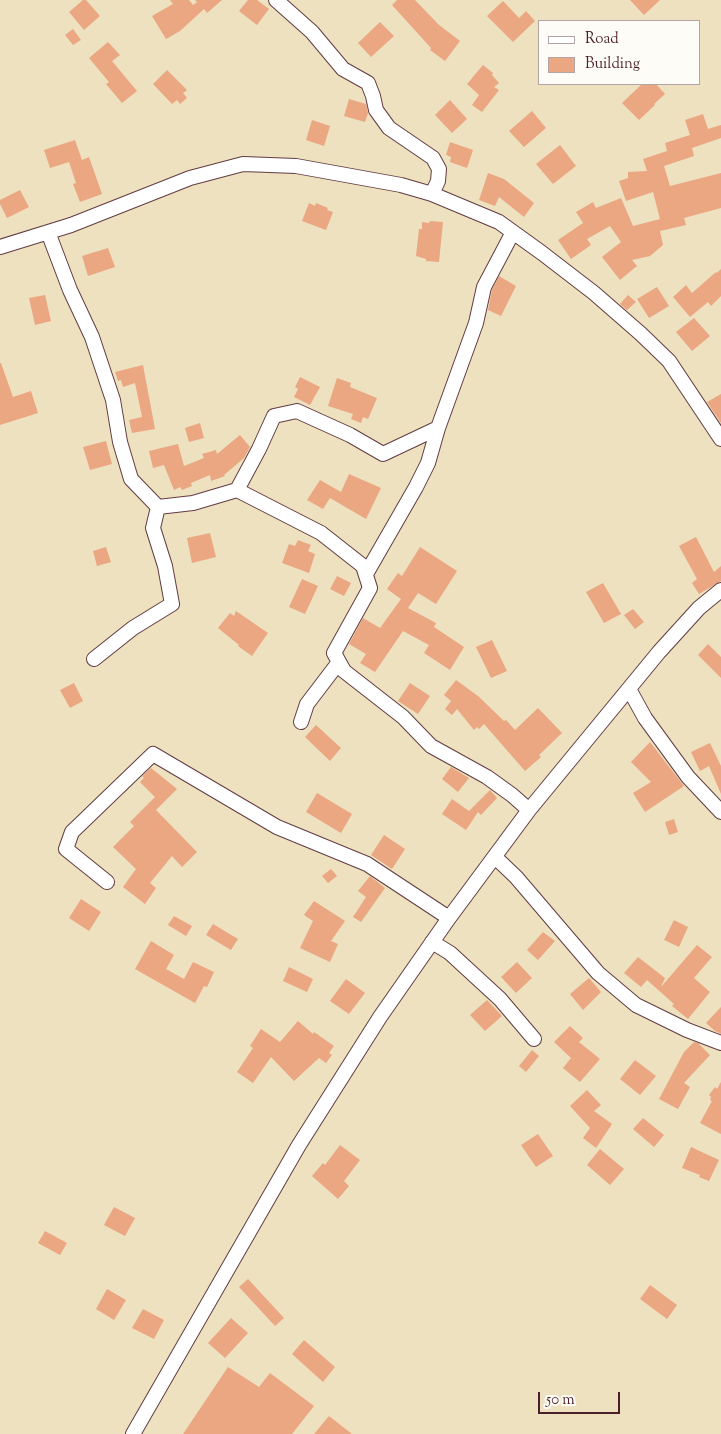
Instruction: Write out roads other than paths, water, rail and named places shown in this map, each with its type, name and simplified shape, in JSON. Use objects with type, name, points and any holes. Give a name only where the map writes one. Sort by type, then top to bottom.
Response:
[{"type":"street","points":[[276,0],[312,32],[343,69],[368,83],[376,110],[389,128],[433,158],[439,169],[438,181],[432,194]]},
{"type":"street","points":[[0,247],[71,225],[190,178],[243,164],[296,166],[401,185],[432,194],[499,222],[594,293],[669,361],[721,438]]},
{"type":"street","points":[[48,232],[70,290],[92,337],[113,400],[120,442],[132,479],[158,507]]},
{"type":"street","points":[[366,574],[416,488],[428,463],[438,428],[476,323],[484,287],[514,232]]},
{"type":"street","points":[[237,490],[274,416],[297,411],[384,454],[438,428]]},
{"type":"street","points":[[158,507],[194,503],[237,490],[321,533],[363,566],[370,588],[334,653],[344,671],[403,717],[431,746],[487,777],[529,810]]},
{"type":"street","points":[[94,659],[132,628],[172,604],[165,566],[153,528],[158,507]]},
{"type":"street","points":[[133,1434],[299,1145],[380,1017],[432,942],[529,810],[659,652],[699,608],[721,590]]},
{"type":"street","points":[[301,722],[307,704],[339,662]]},
{"type":"street","points":[[629,689],[645,718],[683,770],[721,812]]},
{"type":"street","points":[[107,882],[66,848],[72,832],[154,754],[278,827],[367,864],[449,918]]},
{"type":"street","points":[[495,857],[516,877],[598,973],[636,1005],[687,1030],[721,1043]]},
{"type":"street","points":[[432,942],[450,953],[500,999],[534,1039]]}]
